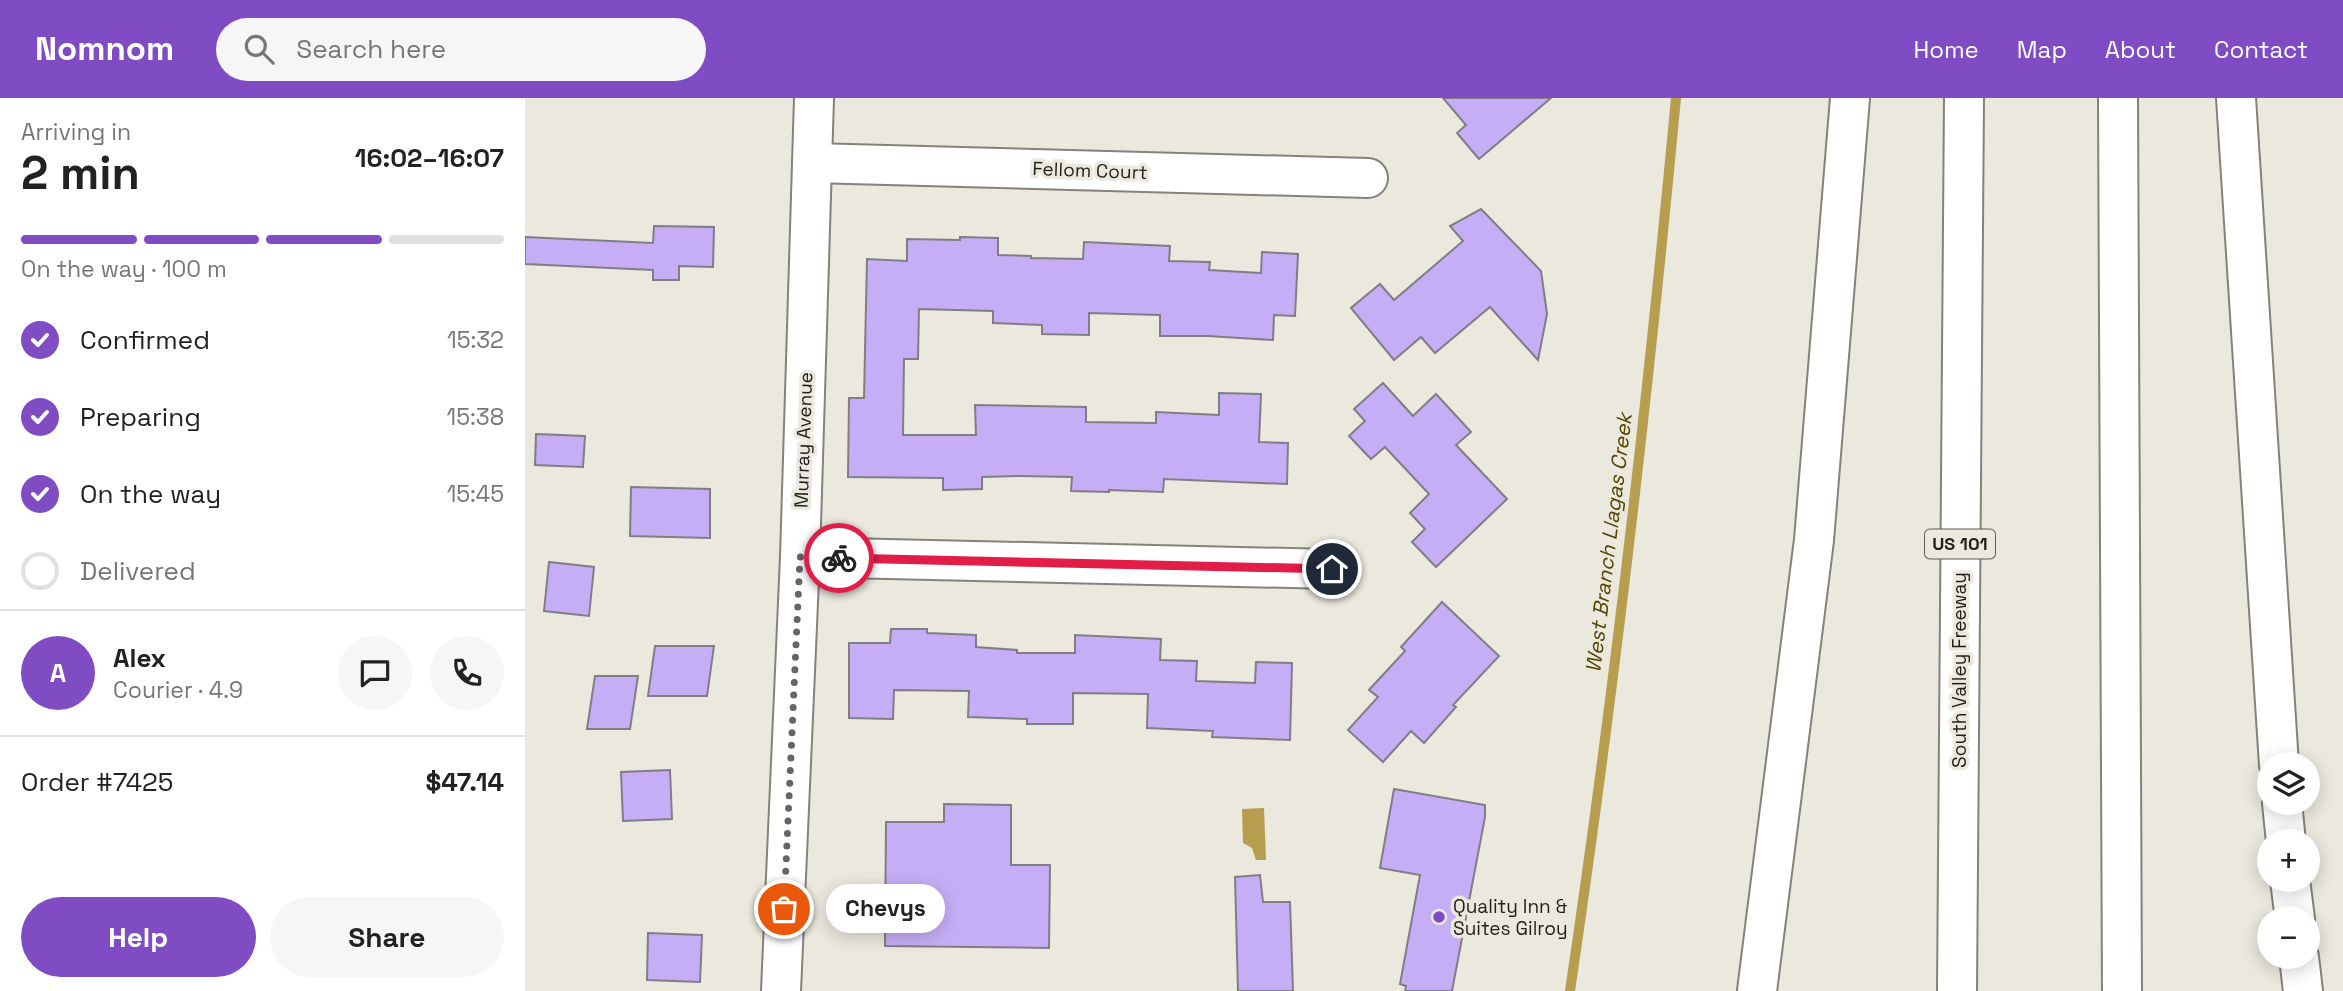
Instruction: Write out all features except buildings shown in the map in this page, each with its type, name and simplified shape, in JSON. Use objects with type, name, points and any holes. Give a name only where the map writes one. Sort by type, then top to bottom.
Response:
[{"type":"main road","name":"Murray Avenue","points":[[781,991],[800,557],[814,98]]},
{"type":"main road","points":[[1757,991],[1814,540],[1850,98]]},
{"type":"main road","name":"South Valley Freeway","points":[[1957,991],[1964,98]]},
{"type":"main road","points":[[2118,98],[2123,987]]},
{"type":"main road","points":[[2237,98],[2278,752]]},
{"type":"main road","name":"Fellom Court","points":[[811,163],[1369,178]]},
{"type":"main road","points":[[800,557],[1332,569]]},
{"type":"main road","points":[[2300,969],[2303,991]]},
{"type":"shaded area","points":[[1264,808],[1266,860],[1256,860],[1252,848],[1243,843],[1242,809]]},
{"type":"waterway","name":"West Branch Llagas Creek","points":[[1570,991],[1629,545],[1676,98]]},
{"type":"way so far","points":[[784,909],[800,557],[839,558]]},
{"type":"place","name":"Chevys","points":[[784,909]]},
{"type":"place","name":"Quality Inn & Suites Gilroy","points":[[1439,917]]},
{"type":"route","points":[[839,558],[1332,569]]}]
